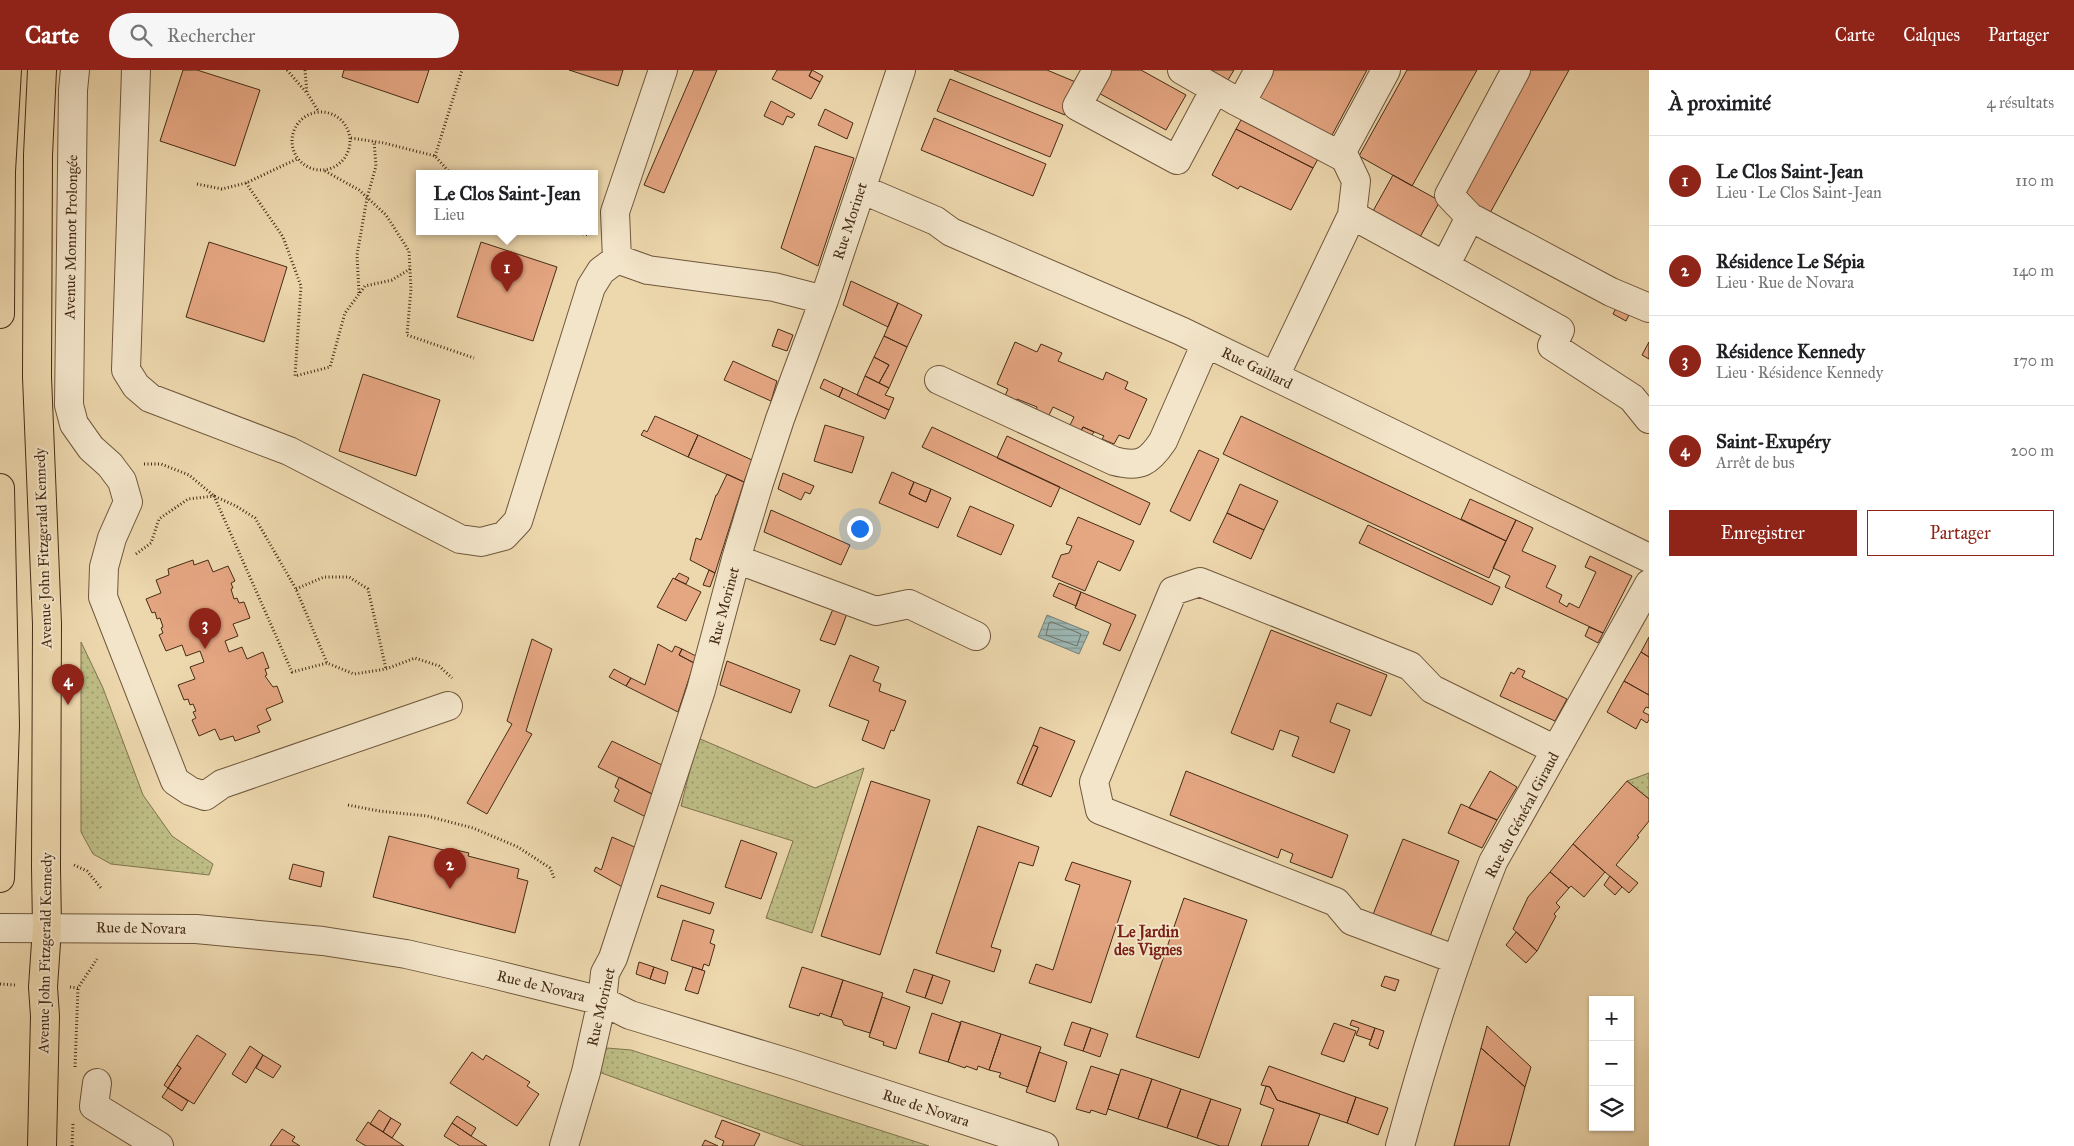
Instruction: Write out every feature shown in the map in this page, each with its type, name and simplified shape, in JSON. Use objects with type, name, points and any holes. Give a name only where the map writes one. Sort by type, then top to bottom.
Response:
[{"type":"main road","points":[[0,314],[1,171],[7,70]]},
{"type":"main road","name":"Avenue John Fitzgerald Kennedy","points":[[42,70],[38,155],[37,377],[47,624],[46,868],[48,928],[43,987],[45,1016],[42,1146]]},
{"type":"main road","points":[[0,488],[5,733],[0,878]]},
{"type":"street","name":"Avenue Monnot Prolongée","points":[[75,70],[72,90],[69,404],[74,424],[91,448],[110,465],[122,481],[128,502],[112,538],[104,567],[103,597],[176,781],[190,791],[205,796],[222,784],[448,706]]},
{"type":"street","points":[[136,70],[126,370],[136,386],[150,398],[289,451],[460,539],[481,542],[504,536],[518,520],[592,287],[601,271],[617,259]]},
{"type":"street","points":[[617,259],[615,212],[663,70]]},
{"type":"street","name":"Rue Morinet","points":[[564,1146],[586,1072],[602,1002],[605,973],[613,958],[701,690],[736,559],[780,419],[824,300],[900,70]]},
{"type":"street","points":[[1097,70],[1077,106],[1177,160],[1215,89]]},
{"type":"street","points":[[1182,70],[1241,104],[1345,158],[1356,181],[1352,215],[1275,376]]},
{"type":"street","points":[[1241,104],[1259,70]]},
{"type":"street","points":[[1340,155],[1386,70]]},
{"type":"street","points":[[1516,70],[1449,195],[1470,217],[1611,292],[1649,308]]},
{"type":"street","name":"Rue Gaillard","points":[[861,189],[936,221],[951,232],[1206,343],[1649,558]]},
{"type":"street","points":[[1352,215],[1560,330],[1552,346],[1632,398],[1649,419]]},
{"type":"street","points":[[1445,266],[1470,217]]},
{"type":"street","points":[[617,259],[648,270],[774,287],[824,300]]},
{"type":"street","points":[[939,380],[1114,461],[1129,465],[1142,463],[1154,455],[1164,441],[1206,343]]},
{"type":"street","points":[[736,559],[876,611],[909,604],[976,636]]},
{"type":"street","points":[[1457,960],[1352,920],[1336,902],[1100,810],[1094,782],[1173,591],[1200,582],[1410,666],[1432,689],[1556,750]]},
{"type":"street","name":"Rue du Général Giraud","points":[[1400,1146],[1433,1033],[1457,960],[1493,862],[1649,584]]},
{"type":"street","name":"Rue de Novara","points":[[0,928],[196,929],[323,942],[406,954],[602,1002],[630,1015],[792,1064],[1044,1146]]},
{"type":"street","points":[[97,1083],[94,1106],[159,1146]]},
{"type":"path","points":[[287,70],[307,93],[319,112]]},
{"type":"path","points":[[305,70],[307,93]]},
{"type":"path","points":[[435,156],[462,70]]},
{"type":"path","points":[[325,171],[336,167],[344,161],[350,150],[351,138],[348,128],[342,120],[329,113],[319,112],[301,119],[294,129],[293,149],[297,159],[305,166],[314,170],[325,171],[359,190],[386,215],[409,251],[411,289],[407,335],[474,358]]},
{"type":"path","points":[[351,138],[374,141],[435,156],[447,170]]},
{"type":"path","points":[[359,293],[357,255],[367,198],[376,166],[374,141]]},
{"type":"path","points":[[197,184],[222,189],[246,183],[297,159]]},
{"type":"path","points":[[246,183],[284,237],[301,286],[295,376],[330,367],[345,313],[365,286],[392,280],[410,269]]},
{"type":"path","points":[[110,465],[161,464],[189,475],[214,496],[236,506],[255,518],[296,589],[327,663]]},
{"type":"path","points":[[130,559],[151,543],[159,519],[188,499],[214,496]]},
{"type":"path","points":[[214,496],[292,672],[327,663],[354,674],[386,669],[415,658],[439,666],[453,679],[448,706]]},
{"type":"path","points":[[296,589],[324,577],[349,577],[368,589],[386,669]]},
{"type":"path","points":[[348,805],[378,811],[427,816],[473,828],[518,847],[550,868],[555,880]]},
{"type":"path","points":[[46,868],[69,864],[87,871],[101,888]]},
{"type":"shaded area","points":[[81,642],[103,688],[143,795],[172,836],[213,864],[209,875],[111,864],[93,854],[81,832]]},
{"type":"shaded area","points":[[698,738],[815,788],[864,768],[812,933],[766,918],[793,841],[681,806]]},
{"type":"shaded area","points":[[1649,773],[1649,799],[1627,781]]},
{"type":"shaded area","points":[[607,1048],[631,1050],[929,1146],[804,1146],[596,1071]]},
{"type":"water","points":[[1047,615],[1089,632],[1079,654],[1038,637]]},
{"type":"building","points":[[183,70],[197,70],[260,90],[235,166],[160,141]]},
{"type":"building","points":[[344,70],[429,70],[418,103],[342,77]]},
{"type":"building","points":[[569,70],[623,70],[618,86]]},
{"type":"building","points":[[694,70],[717,70],[664,193],[644,185]]},
{"type":"building","points":[[777,70],[812,70],[809,76],[820,82],[811,99],[772,79]]},
{"type":"building","points":[[812,70],[823,76],[820,82],[809,76]]},
{"type":"building","points":[[954,70],[1047,70],[1078,83],[1065,115]]},
{"type":"building","points":[[1107,70],[1141,70],[1186,95],[1166,130],[1095,91]]},
{"type":"building","points":[[1211,70],[1234,70],[1228,80]]},
{"type":"building","points":[[1272,70],[1367,70],[1331,137],[1257,97]]},
{"type":"building","points":[[1407,70],[1477,70],[1412,186],[1359,156]]},
{"type":"building","points":[[1525,70],[1569,70],[1490,213],[1456,195]]},
{"type":"building","points":[[950,79],[1063,125],[1050,157],[937,111]]},
{"type":"building","points":[[771,101],[795,114],[792,118],[787,116],[783,125],[764,116]]},
{"type":"building","points":[[825,109],[853,123],[847,139],[818,125]]},
{"type":"building","points":[[934,118],[1046,164],[1033,196],[921,150]]},
{"type":"building","points":[[1241,120],[1318,159],[1313,168],[1236,129]]},
{"type":"building","points":[[1236,129],[1313,168],[1291,210],[1240,186],[1238,189],[1212,175]]},
{"type":"building","points":[[815,146],[854,158],[818,266],[781,248]]},
{"type":"building","points":[[1393,175],[1440,201],[1420,237],[1373,211]]},
{"type":"building","points":[[209,242],[287,267],[264,342],[186,317]]},
{"type":"building","points":[[481,242],[557,267],[533,341],[457,317]]},
{"type":"building","points":[[851,281],[898,303],[888,327],[843,305]]},
{"type":"building","points":[[898,303],[922,315],[907,347],[884,336]]},
{"type":"building","points":[[1616,308],[1629,315],[1626,321],[1613,314]]},
{"type":"building","points":[[778,329],[793,335],[787,351],[772,346]]},
{"type":"building","points":[[884,336],[907,347],[889,388],[879,383],[889,365],[874,357]]},
{"type":"building","points":[[1015,342],[1037,352],[1041,344],[1062,353],[1058,361],[1103,380],[1106,372],[1128,382],[1125,389],[1147,399],[1129,439],[1119,435],[1114,444],[1102,439],[1104,436],[1083,427],[1081,431],[1070,425],[1074,417],[1053,407],[1048,417],[1036,411],[1037,407],[1017,399],[1015,402],[1004,398],[1008,389],[997,384]]},
{"type":"building","points":[[1649,342],[1649,359],[1642,355]]},
{"type":"building","points":[[874,357],[889,365],[879,383],[865,376]]},
{"type":"building","points":[[733,361],[777,381],[771,401],[724,380]]},
{"type":"building","points":[[363,374],[440,400],[416,476],[339,451]]},
{"type":"building","points":[[865,376],[889,388],[885,395],[894,398],[889,410],[857,395]]},
{"type":"building","points":[[824,379],[843,388],[839,397],[820,388]]},
{"type":"building","points":[[843,388],[889,410],[885,419],[839,397]]},
{"type":"building","points":[[655,416],[698,435],[688,457],[641,435],[644,430],[647,432]]},
{"type":"building","points":[[1241,416],[1506,541],[1489,578],[1223,454]]},
{"type":"building","points":[[825,425],[864,437],[852,473],[814,461]]},
{"type":"building","points":[[932,427],[1060,487],[1051,507],[922,447]]},
{"type":"building","points":[[1083,427],[1094,432],[1092,435],[1081,431]]},
{"type":"building","points":[[698,435],[752,460],[744,482],[688,457]]},
{"type":"building","points":[[1007,436],[1150,503],[1140,525],[997,458]]},
{"type":"building","points":[[1199,450],[1219,459],[1190,521],[1170,511]]},
{"type":"building","points":[[892,472],[914,482],[909,494],[926,502],[931,489],[951,498],[938,528],[879,503]]},
{"type":"building","points":[[783,473],[814,486],[810,494],[805,492],[801,500],[778,489]]},
{"type":"building","points":[[727,474],[744,482],[715,573],[690,560],[696,538],[701,540],[716,495]]},
{"type":"building","points":[[914,482],[931,489],[926,502],[909,494]]},
{"type":"building","points":[[1240,484],[1278,501],[1264,530],[1227,513]]},
{"type":"building","points":[[1470,499],[1516,520],[1506,541],[1461,519]]},
{"type":"building","points":[[970,506],[1014,525],[1001,555],[957,536]]},
{"type":"building","points":[[771,510],[850,545],[841,565],[764,532]]},
{"type":"building","points":[[1227,513],[1264,530],[1251,559],[1213,542]]},
{"type":"building","points":[[1078,517],[1134,541],[1120,571],[1098,561],[1085,591],[1052,577],[1061,555],[1069,553],[1072,546],[1066,544]]},
{"type":"building","points":[[1516,520],[1533,528],[1522,551],[1556,566],[1546,587],[1562,595],[1559,602],[1567,607],[1569,603],[1579,608],[1596,572],[1585,567],[1590,556],[1632,576],[1603,633],[1505,587],[1510,576],[1493,568]]},
{"type":"building","points":[[1368,525],[1500,587],[1492,605],[1359,543]]},
{"type":"building","points":[[193,560],[194,565],[208,560],[213,572],[228,566],[235,581],[231,583],[234,599],[237,598],[239,603],[244,602],[250,618],[233,624],[238,636],[225,641],[229,652],[242,647],[247,659],[263,652],[269,668],[265,669],[267,675],[265,676],[273,687],[277,686],[283,702],[266,709],[271,720],[257,726],[260,732],[235,741],[233,736],[220,740],[215,729],[199,736],[192,720],[196,718],[193,712],[196,711],[193,704],[190,705],[188,699],[184,700],[178,685],[195,679],[190,667],[204,662],[200,651],[186,656],[182,645],[166,651],[159,635],[163,633],[160,618],[157,619],[155,612],[152,613],[146,599],[161,593],[156,580],[169,575],[168,569]]},
{"type":"building","points":[[709,570],[715,573],[710,587],[703,585]]},
{"type":"building","points":[[679,573],[689,578],[686,584],[675,579]]},
{"type":"building","points":[[673,578],[701,592],[686,621],[657,607]]},
{"type":"building","points":[[1059,583],[1081,592],[1076,606],[1053,596]]},
{"type":"building","points":[[1081,592],[1136,615],[1120,651],[1103,644],[1111,624],[1075,608]]},
{"type":"building","points":[[833,609],[848,611],[835,645],[820,640]]},
{"type":"building","points":[[1589,627],[1603,633],[1598,643],[1585,636]]},
{"type":"building","points":[[1271,630],[1387,675],[1371,716],[1337,703],[1330,722],[1350,730],[1334,773],[1292,756],[1299,737],[1280,730],[1273,750],[1231,733]]},
{"type":"building","points":[[1649,637],[1649,657],[1641,652]]},
{"type":"building","points":[[532,639],[552,649],[526,731],[532,734],[487,814],[467,803],[512,724],[507,721]]},
{"type":"building","points":[[658,644],[672,652],[675,646],[682,649],[679,655],[694,663],[678,712],[626,686],[631,678],[645,685]]},
{"type":"building","points":[[682,649],[696,656],[694,663],[679,655]]},
{"type":"building","points":[[1641,652],[1649,657],[1649,695],[1624,681]]},
{"type":"building","points":[[850,655],[879,667],[873,681],[881,684],[879,691],[906,701],[894,731],[891,730],[884,749],[862,740],[869,721],[829,706]]},
{"type":"building","points":[[727,661],[800,690],[791,713],[720,685]]},
{"type":"building","points":[[1518,668],[1525,671],[1522,677],[1567,699],[1555,721],[1500,696],[1511,672],[1514,674]]},
{"type":"building","points":[[614,669],[631,678],[626,686],[609,677]]},
{"type":"building","points":[[1624,681],[1649,695],[1649,708],[1646,707],[1643,712],[1649,715],[1649,720],[1647,723],[1641,719],[1636,729],[1607,712]]},
{"type":"building","points":[[1040,727],[1075,741],[1051,797],[1022,785],[1038,747],[1033,745]]},
{"type":"building","points":[[612,741],[662,765],[652,794],[598,767]]},
{"type":"building","points":[[1033,745],[1038,747],[1022,785],[1017,783]]},
{"type":"building","points":[[1186,771],[1348,835],[1332,878],[1290,862],[1293,854],[1281,849],[1278,858],[1170,815]]},
{"type":"building","points":[[1490,771],[1517,787],[1497,820],[1469,808]]},
{"type":"building","points":[[619,777],[652,794],[648,818],[614,801],[619,790],[615,787]]},
{"type":"building","points":[[871,781],[930,800],[880,955],[821,936]]},
{"type":"building","points":[[1627,781],[1649,799],[1649,821],[1637,836],[1639,837],[1616,865],[1638,883],[1629,893],[1573,844]]},
{"type":"building","points":[[1461,804],[1497,820],[1482,848],[1448,833]]},
{"type":"building","points":[[978,826],[1039,847],[1033,866],[1019,862],[991,947],[1001,950],[994,972],[936,953]]},
{"type":"building","points":[[389,836],[451,852],[452,849],[469,853],[468,856],[519,869],[517,878],[528,881],[515,933],[373,897]]},
{"type":"building","points":[[612,837],[639,849],[626,889],[594,871],[596,867],[601,870]]},
{"type":"building","points":[[1403,839],[1459,861],[1429,939],[1372,917]]},
{"type":"building","points":[[741,840],[777,853],[761,899],[725,887]]},
{"type":"building","points":[[1573,844],[1605,872],[1584,897],[1571,886],[1569,888],[1550,872]]},
{"type":"building","points":[[1072,862],[1131,881],[1091,1003],[1029,983],[1036,964],[1053,970],[1080,885],[1065,880]]},
{"type":"building","points":[[293,864],[324,872],[321,887],[289,879]]},
{"type":"building","points":[[1550,872],[1569,888],[1556,903],[1560,907],[1554,914],[1556,916],[1537,951],[1513,929],[1528,897]]},
{"type":"building","points":[[1610,876],[1622,887],[1615,895],[1604,885]]},
{"type":"building","points":[[661,885],[714,903],[710,914],[657,897]]},
{"type":"building","points":[[1184,898],[1247,920],[1199,1058],[1136,1037]]},
{"type":"building","points":[[683,920],[714,930],[710,943],[715,945],[709,966],[704,964],[702,970],[671,960]]},
{"type":"building","points":[[1516,932],[1537,951],[1526,963],[1506,945]]},
{"type":"building","points":[[639,962],[654,967],[650,979],[636,974]]},
{"type":"building","points":[[654,967],[668,972],[665,984],[650,979]]},
{"type":"building","points":[[693,967],[705,971],[698,994],[685,990]]},
{"type":"building","points":[[802,967],[843,980],[831,1017],[820,1013],[819,1016],[789,1007]]},
{"type":"building","points":[[914,969],[933,975],[925,998],[906,992]]},
{"type":"building","points":[[933,975],[950,981],[942,1004],[925,998]]},
{"type":"building","points":[[1385,976],[1399,980],[1395,991],[1381,986]]},
{"type":"building","points":[[843,980],[883,993],[870,1033],[844,1025],[842,1020],[831,1017]]},
{"type":"building","points":[[882,997],[910,1007],[896,1049],[883,1045],[884,1042],[869,1037]]},
{"type":"building","points":[[932,1013],[961,1023],[948,1062],[919,1053]]},
{"type":"building","points":[[1352,1020],[1375,1028],[1371,1040],[1356,1035],[1359,1028],[1350,1025]]},
{"type":"building","points":[[961,1021],[1001,1034],[989,1070],[978,1066],[977,1070],[966,1066],[965,1068],[948,1062]]},
{"type":"building","points":[[1072,1022],[1091,1028],[1083,1051],[1064,1045]]},
{"type":"building","points":[[1334,1023],[1356,1031],[1344,1062],[1321,1054]]},
{"type":"building","points":[[1487,1026],[1531,1067],[1525,1087],[1481,1048]]},
{"type":"building","points":[[1091,1028],[1108,1034],[1100,1057],[1083,1051]]},
{"type":"building","points":[[1375,1028],[1384,1031],[1378,1049],[1369,1045]]},
{"type":"building","points":[[1001,1034],[1041,1047],[1028,1087],[999,1077],[1001,1073],[989,1070]]},
{"type":"building","points":[[197,1035],[226,1054],[194,1104],[168,1088],[181,1068],[177,1065]]},
{"type":"building","points":[[250,1046],[263,1055],[246,1083],[232,1074]]},
{"type":"building","points":[[1481,1048],[1525,1087],[1509,1146],[1454,1146]]},
{"type":"building","points":[[472,1052],[483,1060],[486,1055],[530,1082],[527,1086],[539,1094],[517,1126],[450,1083]]},
{"type":"building","points":[[1039,1052],[1067,1062],[1055,1102],[1026,1092]]},
{"type":"building","points":[[263,1055],[281,1066],[273,1078],[256,1068]]},
{"type":"building","points":[[177,1065],[181,1068],[168,1088],[164,1085]]},
{"type":"building","points":[[1091,1066],[1119,1075],[1106,1115],[1091,1110],[1090,1113],[1076,1109]]},
{"type":"building","points":[[1269,1066],[1356,1097],[1347,1123],[1277,1100],[1270,1087],[1261,1085]]},
{"type":"building","points":[[1121,1069],[1152,1079],[1138,1119],[1108,1109]]},
{"type":"building","points":[[1152,1079],[1181,1089],[1167,1128],[1138,1119]]},
{"type":"building","points":[[1266,1086],[1270,1087],[1277,1100],[1320,1114],[1308,1146],[1261,1146],[1274,1109],[1260,1104]]},
{"type":"building","points":[[168,1088],[188,1101],[182,1111],[162,1097]]},
{"type":"building","points":[[1181,1089],[1211,1099],[1197,1138],[1167,1128]]},
{"type":"building","points":[[1356,1097],[1388,1108],[1378,1135],[1347,1123]]},
{"type":"building","points":[[1211,1099],[1241,1109],[1228,1146],[1220,1146],[1197,1138]]},
{"type":"building","points":[[379,1110],[391,1118],[383,1132],[370,1124]]},
{"type":"building","points":[[457,1116],[476,1128],[471,1136],[452,1123]]},
{"type":"building","points":[[391,1118],[401,1124],[392,1138],[383,1132]]},
{"type":"building","points":[[722,1120],[760,1134],[754,1146],[722,1146],[724,1141],[715,1137]]},
{"type":"building","points":[[368,1122],[404,1146],[366,1146],[356,1140]]},
{"type":"building","points":[[452,1123],[487,1146],[460,1146],[444,1136]]},
{"type":"building","points":[[282,1129],[295,1137],[292,1141],[300,1146],[270,1146]]},
{"type":"building","points":[[705,1140],[718,1146],[702,1146]]},
{"type":"place","name":"Le Clos Saint-Jean","points":[[507,292]]},
{"type":"place","name":"Résidence Kennedy","points":[[205,649]]},
{"type":"place","name":"Saint-Exupéry","points":[[68,705]]},
{"type":"place","name":"Résidence Le Sépia","points":[[450,889]]},
{"type":"district","name":"Le Jardin des Vignes","points":[[1148,940]]}]
